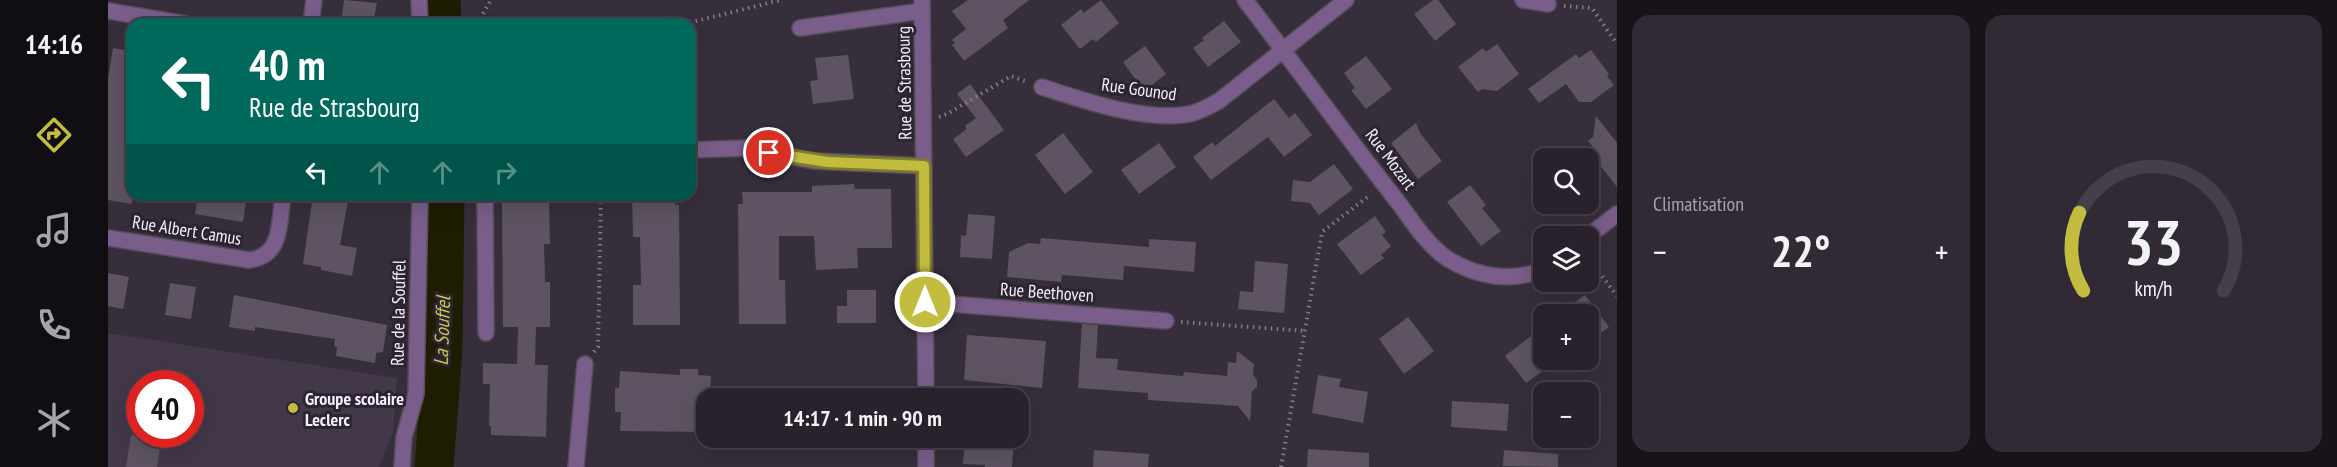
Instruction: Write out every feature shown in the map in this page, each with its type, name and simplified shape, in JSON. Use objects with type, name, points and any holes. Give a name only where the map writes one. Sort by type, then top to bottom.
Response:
[{"type":"street","points":[[312,18],[314,0]]},
{"type":"street","points":[[419,0],[420,18]]},
{"type":"street","name":"Rue Mozart","points":[[1245,0],[1433,246],[1465,269],[1486,275],[1507,277],[1533,272]]},
{"type":"street","name":"Rue Gounod","points":[[1042,87],[1113,109],[1172,115],[1190,114],[1219,101],[1346,0]]},
{"type":"street","points":[[1523,0],[1548,4]]},
{"type":"street","points":[[800,28],[851,14],[922,5]]},
{"type":"street","name":"Rue de Strasbourg","points":[[922,5],[926,388]]},
{"type":"street","points":[[108,11],[150,18]]},
{"type":"street","name":"Rue de Strasbourg","points":[[696,150],[747,148],[814,161],[924,166]]},
{"type":"street","name":"Rue Albert Camus","points":[[108,237],[249,260],[259,259],[272,249],[276,240],[282,201]]},
{"type":"street","name":"Rue de la Souffel","points":[[402,467],[404,437],[416,394],[420,201]]},
{"type":"street","points":[[485,201],[486,333]]},
{"type":"street","points":[[1599,228],[1617,214]]},
{"type":"street","name":"Rue Beethoven","points":[[925,302],[1166,321]]},
{"type":"street","points":[[576,467],[585,364]]},
{"type":"street","points":[[926,448],[926,467]]},
{"type":"path","points":[[480,18],[490,0]]},
{"type":"path","points":[[696,21],[781,0]]},
{"type":"path","points":[[1548,4],[1592,8],[1617,44]]},
{"type":"path","points":[[924,121],[947,114],[1011,76],[1042,87]]},
{"type":"path","points":[[1281,467],[1322,232],[1384,184]]},
{"type":"path","points":[[585,364],[598,346],[601,201]]},
{"type":"path","points":[[1599,272],[1617,296]]},
{"type":"path","points":[[1166,321],[1306,331]]},
{"type":"shaded area","name":"Groupe scolaire Leclerc","points":[[108,333],[397,378],[393,432],[379,467],[108,467]]},
{"type":"building","points":[[344,0],[377,3],[374,18],[342,18]]},
{"type":"building","points":[[968,0],[1029,0],[1003,20],[1008,28],[964,61],[952,45],[955,43],[952,40],[966,29],[952,11]]},
{"type":"building","points":[[1101,0],[1119,23],[1096,42],[1093,39],[1080,49],[1061,25],[1081,9],[1084,13]]},
{"type":"building","points":[[1433,0],[1438,0],[1456,24],[1435,41],[1414,14]]},
{"type":"building","points":[[1224,21],[1241,42],[1208,67],[1193,48]]},
{"type":"building","points":[[1497,44],[1519,74],[1497,91],[1482,89],[1478,92],[1458,67],[1483,48],[1486,52]]},
{"type":"building","points":[[1145,46],[1166,74],[1144,91],[1123,62]]},
{"type":"building","points":[[113,48],[126,50],[126,201],[132,201],[132,204],[108,200],[108,79]]},
{"type":"building","points":[[1591,50],[1609,74],[1607,76],[1614,85],[1591,102],[1579,102],[1566,84],[1539,103],[1528,89],[1576,54],[1579,58]]},
{"type":"building","points":[[848,55],[854,99],[813,104],[810,81],[818,80],[815,58]]},
{"type":"building","points":[[1366,56],[1392,89],[1366,109],[1351,90],[1355,88],[1344,73]]},
{"type":"building","points":[[970,84],[1004,130],[966,157],[953,139],[967,129],[965,126],[976,118],[957,94]]},
{"type":"building","points":[[1274,99],[1289,118],[1295,113],[1312,135],[1284,157],[1268,137],[1211,180],[1193,157],[1212,142],[1215,146]]},
{"type":"building","points":[[1596,116],[1617,143],[1617,187],[1599,164],[1599,148],[1594,148],[1588,141],[1593,137]]},
{"type":"building","points":[[1416,123],[1420,133],[1442,161],[1418,179],[1391,143]]},
{"type":"building","points":[[1063,133],[1093,172],[1065,194],[1035,155]]},
{"type":"building","points":[[1159,143],[1176,167],[1139,194],[1121,170]]},
{"type":"building","points":[[1334,164],[1353,189],[1319,215],[1310,203],[1291,201],[1293,180],[1310,182]]},
{"type":"building","points":[[854,184],[855,189],[891,189],[892,248],[857,248],[858,268],[816,270],[814,236],[779,236],[779,280],[785,280],[786,324],[739,324],[738,204],[743,204],[742,192],[812,192],[812,186]]},
{"type":"building","points":[[1470,185],[1486,205],[1482,208],[1501,231],[1481,246],[1447,202]]},
{"type":"building","points":[[197,201],[246,201],[243,222],[195,214]]},
{"type":"building","points":[[312,201],[348,201],[340,245],[357,248],[352,276],[303,264]]},
{"type":"building","points":[[632,201],[675,201],[675,205],[679,205],[680,325],[633,325],[633,285],[641,285],[640,237],[633,237]]},
{"type":"building","points":[[502,202],[549,202],[550,244],[544,244],[545,282],[550,282],[550,327],[536,327],[535,365],[548,365],[546,437],[491,435],[491,426],[489,426],[490,384],[483,384],[483,363],[517,364],[518,327],[503,327]]},
{"type":"building","points":[[968,214],[995,216],[992,259],[960,257],[961,235],[966,236]]},
{"type":"building","points":[[1375,216],[1386,232],[1382,235],[1391,246],[1381,255],[1384,258],[1361,275],[1337,244]]},
{"type":"building","points":[[1041,238],[1149,247],[1149,239],[1196,242],[1194,272],[1124,266],[1123,280],[1062,275],[1061,282],[1007,277],[1009,252],[1028,243],[1040,244]]},
{"type":"building","points":[[1255,261],[1288,264],[1284,313],[1238,309],[1240,291],[1253,292]]},
{"type":"building","points":[[108,273],[129,277],[123,309],[108,306]]},
{"type":"building","points":[[170,283],[196,287],[191,319],[165,315]]},
{"type":"building","points":[[847,290],[876,290],[876,323],[837,323],[837,306],[847,306]]},
{"type":"building","points":[[234,295],[387,325],[383,352],[376,353],[375,363],[336,356],[335,339],[255,327],[255,331],[229,327]]},
{"type":"building","points":[[1585,295],[1592,304],[1572,304]]},
{"type":"building","points":[[1599,314],[1609,327],[1599,334]]},
{"type":"building","points":[[1408,317],[1434,351],[1404,374],[1379,339]]},
{"type":"building","points":[[1082,324],[1098,325],[1096,358],[1118,359],[1117,370],[1183,376],[1184,372],[1227,376],[1228,362],[1236,363],[1237,351],[1254,364],[1253,375],[1257,380],[1257,387],[1252,391],[1250,421],[1238,406],[1148,400],[1148,393],[1078,388]]},
{"type":"building","points":[[1533,334],[1533,370],[1544,370],[1526,383],[1505,356]]},
{"type":"building","points":[[967,335],[1046,341],[1042,388],[964,380]]},
{"type":"building","points":[[680,369],[698,369],[698,375],[711,376],[710,388],[696,388],[696,432],[620,431],[621,412],[615,412],[615,388],[619,388],[620,371],[680,375]]},
{"type":"building","points":[[1318,375],[1341,379],[1339,387],[1368,392],[1363,423],[1312,413]]},
{"type":"building","points":[[1452,401],[1509,404],[1507,431],[1451,427]]},
{"type":"building","points":[[129,448],[160,448],[157,467],[126,467]]},
{"type":"building","points":[[964,448],[1013,448],[1012,467],[963,464]]},
{"type":"building","points":[[1308,449],[1369,453],[1369,467],[1307,467]]},
{"type":"building","points":[[1094,450],[1149,454],[1148,467],[1093,467]]},
{"type":"building","points":[[1504,450],[1558,454],[1558,467],[1503,466]]},
{"type":"waterway","name":"La Souffel","points":[[441,0],[442,18]]},
{"type":"waterway","name":"La Souffel","points":[[434,467],[443,350],[445,201]]},
{"type":"place","name":"Groupe scolaire Leclerc","points":[[293,408]]},
{"type":"route","points":[[769,153],[814,161],[924,166],[925,302]]}]
